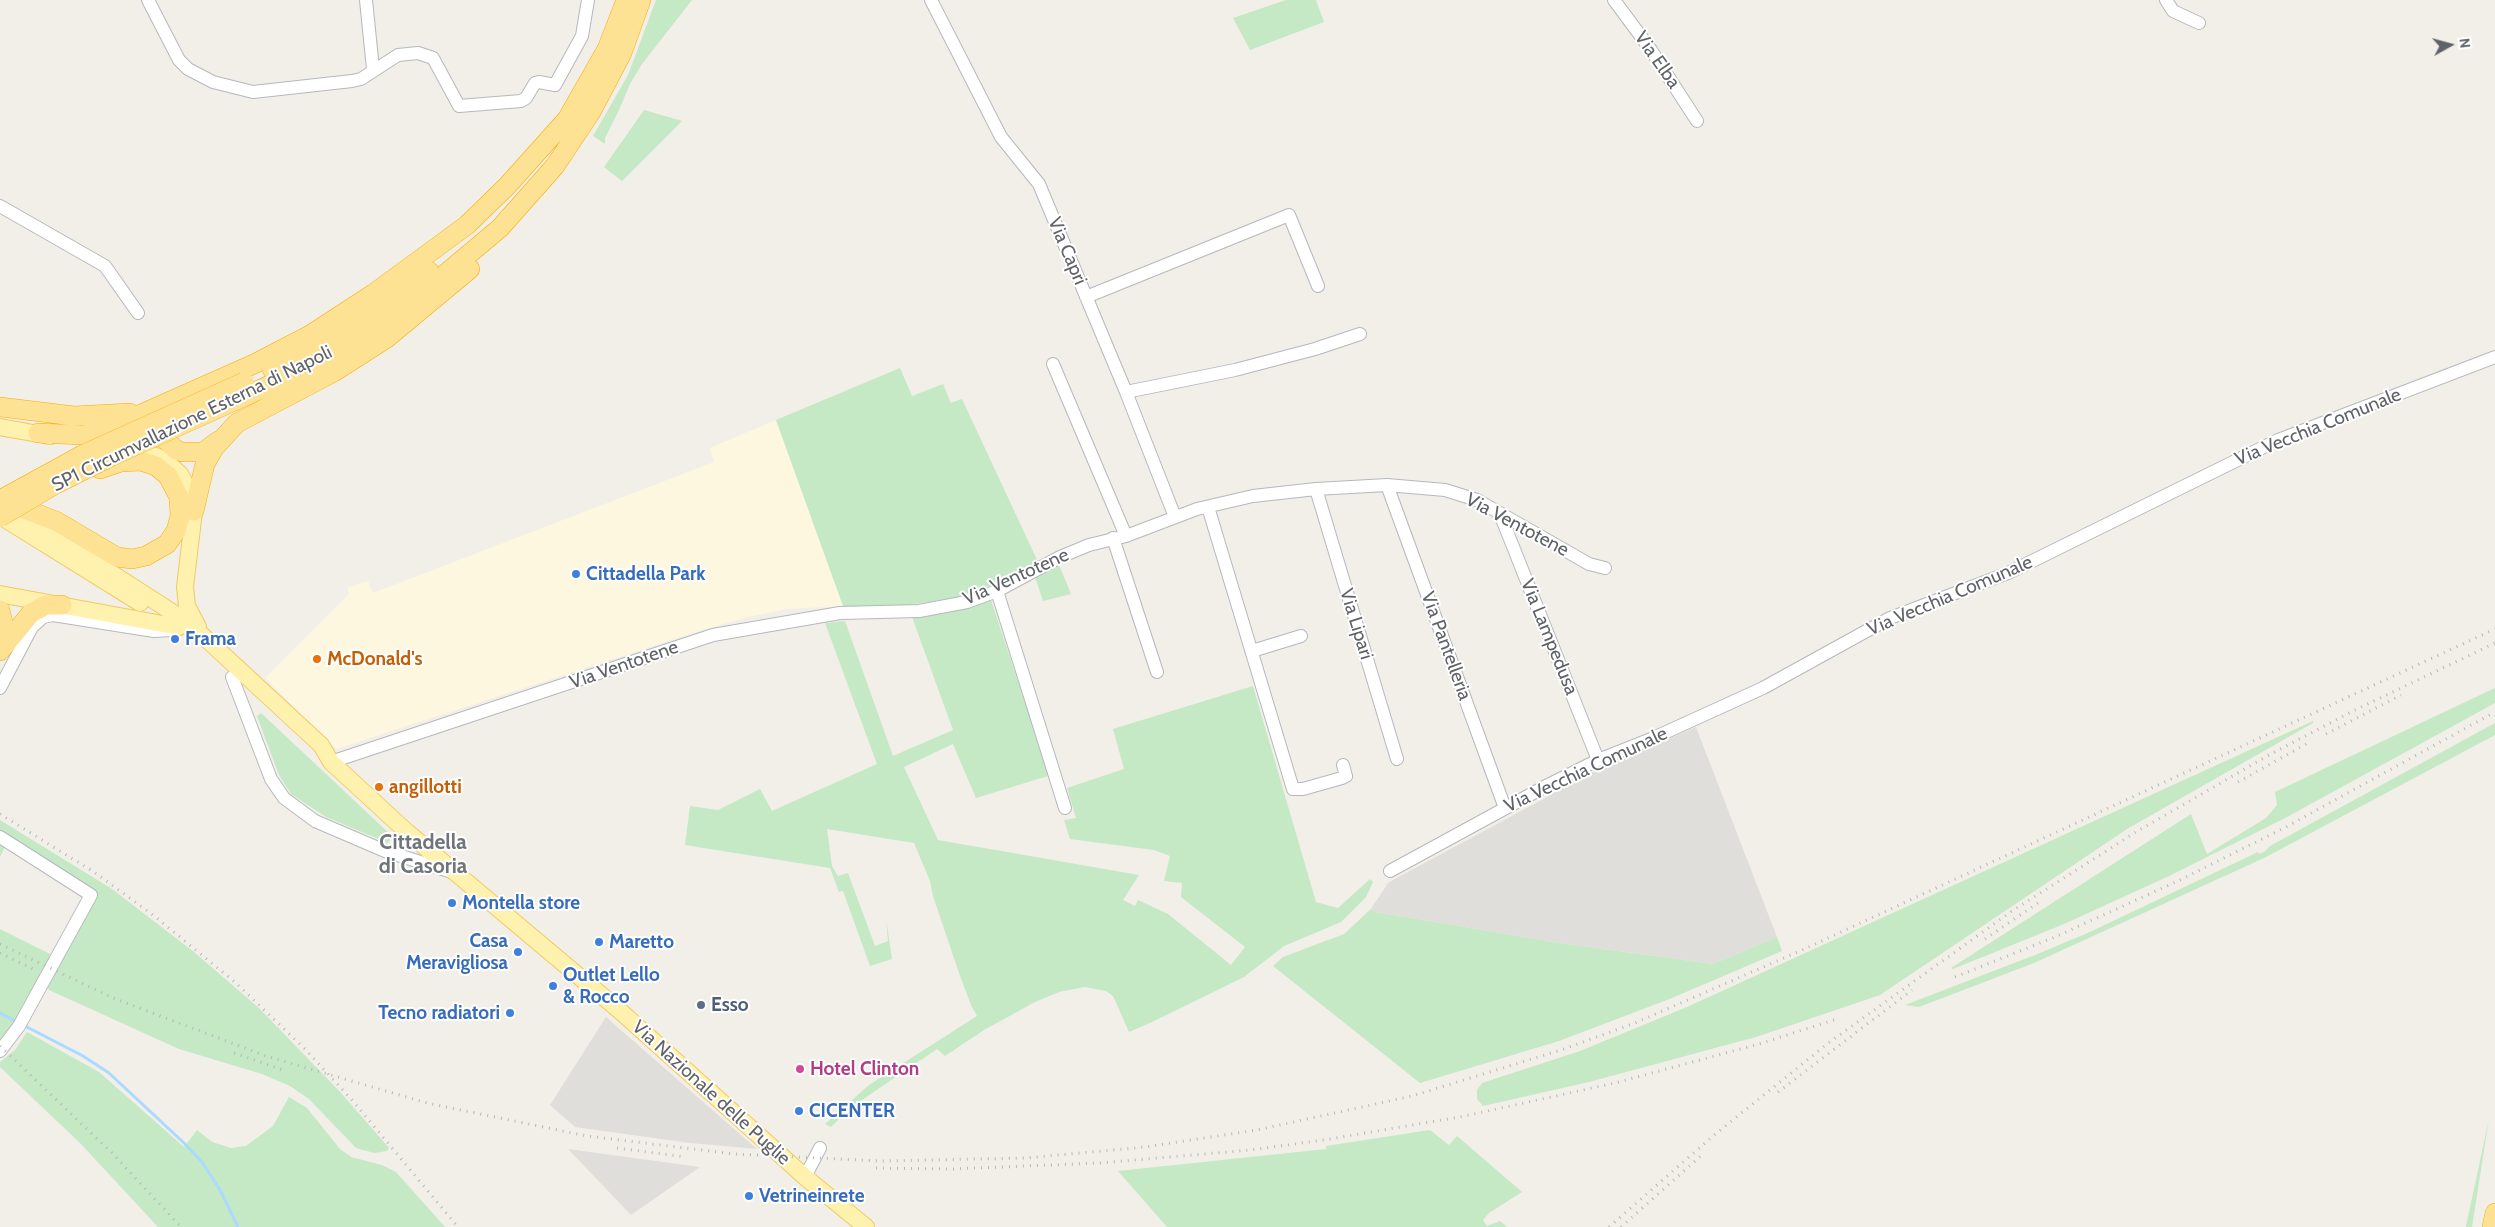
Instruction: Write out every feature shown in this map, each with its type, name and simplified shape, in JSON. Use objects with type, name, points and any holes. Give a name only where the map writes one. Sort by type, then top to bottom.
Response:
[{"type":"highway","points":[[618,23],[620,0]]},
{"type":"highway","name":"SP1 Circumvallazione Esterna di Napoli","points":[[0,516],[56,484],[247,388],[348,328],[454,252],[490,220],[524,183],[568,118],[607,49],[626,0]]},
{"type":"highway","name":"SP1 Circumvallazione Esterna di Napoli","points":[[0,500],[82,455],[247,388],[285,379],[330,354],[400,309],[480,247],[520,208],[546,177],[579,130],[613,74],[642,0]]},
{"type":"highway","points":[[34,432],[94,434],[185,395],[310,335],[345,314],[448,240],[486,208],[568,118]]},
{"type":"highway","points":[[185,395],[170,404],[162,415],[161,429],[170,445],[182,452],[196,453],[210,448],[246,417],[334,372],[388,338],[411,320],[453,285],[497,243],[526,208],[546,177]]},
{"type":"highway","points":[[0,407],[55,415],[91,416],[124,414],[156,406]]},
{"type":"highway","points":[[194,511],[205,464],[225,435]]},
{"type":"highway","points":[[0,500],[56,521],[117,557],[132,559],[146,556],[161,549],[172,538],[180,516],[179,497],[168,476],[149,463],[132,460],[121,462],[56,484]]},
{"type":"highway","points":[[0,651],[31,613],[46,606],[62,605]]},
{"type":"highway","points":[[0,610],[4,627],[0,646]]},
{"type":"highway","points":[[2492,1227],[2495,1213]]},
{"type":"main road","points":[[0,427],[34,432],[77,443],[156,456],[166,461],[180,474],[190,492],[194,511],[186,592],[190,614],[205,637]]},
{"type":"main road","name":"Via Nazionale delle Puglie","points":[[0,500],[179,615],[293,713],[321,745],[331,762],[407,832],[452,872],[619,1010],[804,1177],[866,1227]]},
{"type":"main road","name":"Via Nazionale delle Puglie","points":[[0,516],[179,628],[316,756],[331,762]]},
{"type":"main road","points":[[0,587],[38,600]]},
{"type":"main road","points":[[0,594],[179,628]]},
{"type":"street","points":[[148,0],[184,65],[213,82],[253,92],[361,79],[398,55],[426,54],[433,58],[458,106],[521,101],[526,98],[539,82],[555,85],[582,36],[588,0]]},
{"type":"street","points":[[366,0],[373,70]]},
{"type":"street","name":"Via Capri","points":[[931,0],[1001,137],[1039,184],[1126,392],[1175,517]]},
{"type":"street","name":"Via Elba","points":[[1614,0],[1651,50],[1697,121]]},
{"type":"street","points":[[2166,0],[2173,11],[2199,23]]},
{"type":"street","points":[[0,206],[105,266],[138,313]]},
{"type":"street","points":[[1086,297],[1289,214],[1318,286]]},
{"type":"street","points":[[1126,392],[1235,370],[1315,349],[1360,334]]},
{"type":"street","name":"Via Vecchia Comunale","points":[[1390,871],[1598,760],[1651,739],[1763,688],[1890,618],[2008,573],[2278,440],[2495,357]]},
{"type":"street","points":[[1053,364],[1126,536]]},
{"type":"street","name":"Via Ventotene","points":[[331,762],[428,725],[740,625],[840,613],[919,611],[967,602],[997,590],[1060,557],[1113,538],[1126,536],[1175,517],[1253,496],[1316,488],[1387,485],[1445,490],[1477,500],[1588,564],[1605,568]]},
{"type":"street","name":"Via Pantelleria","points":[[1387,485],[1505,808]]},
{"type":"street","name":"Via Lipari","points":[[1316,488],[1397,759]]},
{"type":"street","points":[[1208,507],[1294,789],[1303,789],[1342,778],[1346,776],[1343,766]]},
{"type":"street","name":"Via Lampedusa","points":[[1500,514],[1598,760]]},
{"type":"street","points":[[1113,538],[1157,672]]},
{"type":"street","points":[[997,590],[1065,808]]},
{"type":"street","points":[[0,688],[32,627],[43,617],[53,615],[168,632],[179,628]]},
{"type":"street","points":[[1252,651],[1301,636]]},
{"type":"street","points":[[232,677],[271,779],[284,798],[315,821],[384,851],[452,872]]},
{"type":"street","points":[[384,851],[403,852],[408,848],[410,840],[407,832]]},
{"type":"street","points":[[0,837],[91,895],[21,1023],[0,1051]]},
{"type":"street","points":[[804,1177],[820,1148]]},
{"type":"shaded area","points":[[776,420],[843,606],[786,609],[748,617],[696,632],[336,749],[265,678],[349,594],[347,588],[368,581],[373,593],[714,462],[710,448]]},
{"type":"shaded area","points":[[1696,727],[1777,937],[1713,964],[1559,943],[1376,912],[1371,909],[1388,883],[1549,796],[1551,790]]},
{"type":"shaded area","points":[[606,1017],[757,1149],[690,1143],[575,1127],[550,1105]]},
{"type":"shaded area","points":[[568,1149],[685,1165],[700,1167],[631,1215]]},
{"type":"green space","points":[[656,0],[692,0],[642,64],[630,84],[605,138],[605,144],[593,136],[628,75]]},
{"type":"green space","points":[[1286,0],[1316,0],[1324,22],[1250,50],[1233,18]]},
{"type":"green space","points":[[644,110],[682,121],[622,181],[604,167]]},
{"type":"green space","points":[[900,368],[912,396],[943,384],[951,403],[962,399],[1038,562],[968,596],[901,606],[843,606],[776,420]]},
{"type":"green space","points":[[1059,565],[1071,594],[1043,601],[1035,577]]},
{"type":"green space","points":[[991,600],[1025,703],[1029,707],[1044,750],[1048,776],[976,798],[953,744],[904,767],[938,840],[1139,875],[1123,900],[1135,906],[1138,900],[1168,914],[1231,965],[1245,947],[1181,897],[1182,883],[1164,881],[1170,856],[1154,850],[1070,839],[1064,820],[1076,818],[1067,788],[1124,769],[1113,729],[1253,686],[1316,902],[1338,908],[1370,879],[1373,882],[1366,897],[1341,922],[1284,946],[1244,977],[1152,1022],[1129,1032],[1113,996],[1106,991],[1085,987],[1059,992],[1035,1002],[984,1030],[945,1056],[937,1049],[850,1108],[831,1127],[825,1124],[869,1085],[977,1016],[959,973],[933,896],[930,881],[914,843],[827,829],[832,866],[838,876],[848,873],[875,946],[888,941],[886,918],[892,959],[870,966],[843,891],[839,892],[830,868],[685,845],[690,806],[718,810],[760,789],[772,811],[877,764],[825,623],[845,621],[893,756],[953,730],[912,617]]},
{"type":"green space","points":[[2495,688],[2495,703],[2287,817],[2167,877],[2064,924],[1953,969],[1951,968],[2191,814],[2207,854],[2266,818],[2277,805],[2275,792]]},
{"type":"green space","points":[[261,713],[392,836],[388,843],[326,817],[291,794],[279,775],[257,716]]},
{"type":"green space","points":[[2313,721],[2313,723],[2127,829],[1880,995],[1756,1037],[1589,1082],[1483,1106],[1477,1099],[1477,1090],[1482,1083],[1580,1051],[1687,1007]]},
{"type":"green space","points":[[2495,723],[2495,735],[2264,858],[2034,963],[1919,1007],[1905,1005],[2090,932],[2258,852],[2259,854],[2264,852],[2270,846]]},
{"type":"green space","points":[[0,820],[112,889],[194,952],[260,1009],[341,1093],[389,1148],[387,1151],[374,1153],[356,1148],[309,1099],[290,1086],[262,1074],[179,1049],[49,990],[47,985],[95,901],[95,897],[6,845],[0,857]]},
{"type":"green space","points":[[1371,909],[1376,912],[1559,943],[1713,964],[1777,937],[1782,951],[1672,998],[1559,1041],[1420,1083],[1273,966],[1283,957],[1344,934]]},
{"type":"green space","points":[[0,929],[52,955],[25,1010],[0,1046]]},
{"type":"green space","points":[[27,1032],[99,1072],[184,1147],[197,1130],[212,1142],[231,1148],[246,1146],[273,1126],[289,1097],[307,1108],[340,1149],[351,1157],[382,1165],[396,1172],[445,1227],[158,1227],[81,1144],[0,1067],[0,1062],[15,1050]]},
{"type":"green space","points":[[2489,1119],[2472,1227],[2466,1227],[2466,1226]]},
{"type":"green space","points":[[1430,1130],[1449,1145],[1457,1136],[1522,1192],[1489,1213],[1483,1220],[1487,1226],[1500,1221],[1507,1227],[1167,1227],[1118,1171],[1326,1149],[1326,1146]]},
{"type":"waterway","points":[[0,1013],[17,1022]]},
{"type":"waterway","points":[[23,1025],[83,1056],[109,1073],[184,1143],[202,1162],[220,1190],[238,1227]]},
{"type":"railway","points":[[0,944],[113,998],[266,1056],[427,1103],[587,1136],[734,1154],[881,1161],[1026,1158],[1145,1147],[1257,1130],[1412,1096],[1561,1050],[1635,1023],[1800,951],[2495,629]]},
{"type":"railway","points":[[1609,1227],[1713,1136],[1827,1044],[2012,911],[2136,832],[2269,755],[2351,712],[2495,643]]},
{"type":"railway","points":[[2326,734],[2401,695]]},
{"type":"railway","points":[[1955,977],[2055,937],[2180,880],[2284,828],[2495,712]]},
{"type":"railway","points":[[2238,782],[2308,743]]},
{"type":"railway","points":[[0,814],[94,872],[153,915],[236,983],[305,1049],[352,1100],[458,1227]]},
{"type":"railway","points":[[1985,939],[2041,901]]},
{"type":"railway","points":[[0,953],[33,969]]},
{"type":"railway","points":[[1778,1092],[1912,990]]},
{"type":"railway","points":[[876,1168],[951,1169],[1100,1163],[1250,1150],[1324,1140],[1460,1117],[1615,1083],[1759,1044],[1837,1019]]},
{"type":"railway","points":[[0,1046],[112,1153],[181,1227]]},
{"type":"railway","points":[[234,1053],[286,1071]]},
{"type":"railway","points":[[617,1148],[686,1157]]},
{"type":"railway","points":[[1621,1227],[1703,1154]]},
{"type":"place","name":"Cittadella Park","points":[[576,574]]},
{"type":"place","name":"Frama","points":[[175,639]]},
{"type":"place","name":"McDonald's","points":[[317,659]]},
{"type":"place","name":"angillotti","points":[[379,787]]},
{"type":"place","name":"Montella store","points":[[452,903]]},
{"type":"place","name":"Maretto","points":[[599,942]]},
{"type":"place","name":"Casa Meravigliosa","points":[[518,952]]},
{"type":"place","name":"Outlet Lello & Rocco","points":[[553,986]]},
{"type":"place","name":"Esso","points":[[701,1005]]},
{"type":"place","name":"Tecno radiatori","points":[[510,1013]]},
{"type":"place","name":"Hotel Clinton","points":[[800,1069]]},
{"type":"place","name":"CICENTER","points":[[799,1111]]},
{"type":"place","name":"Vetrineinrete","points":[[749,1196]]},
{"type":"district","name":"Cittadella di Casoria","points":[[423,855]]}]
